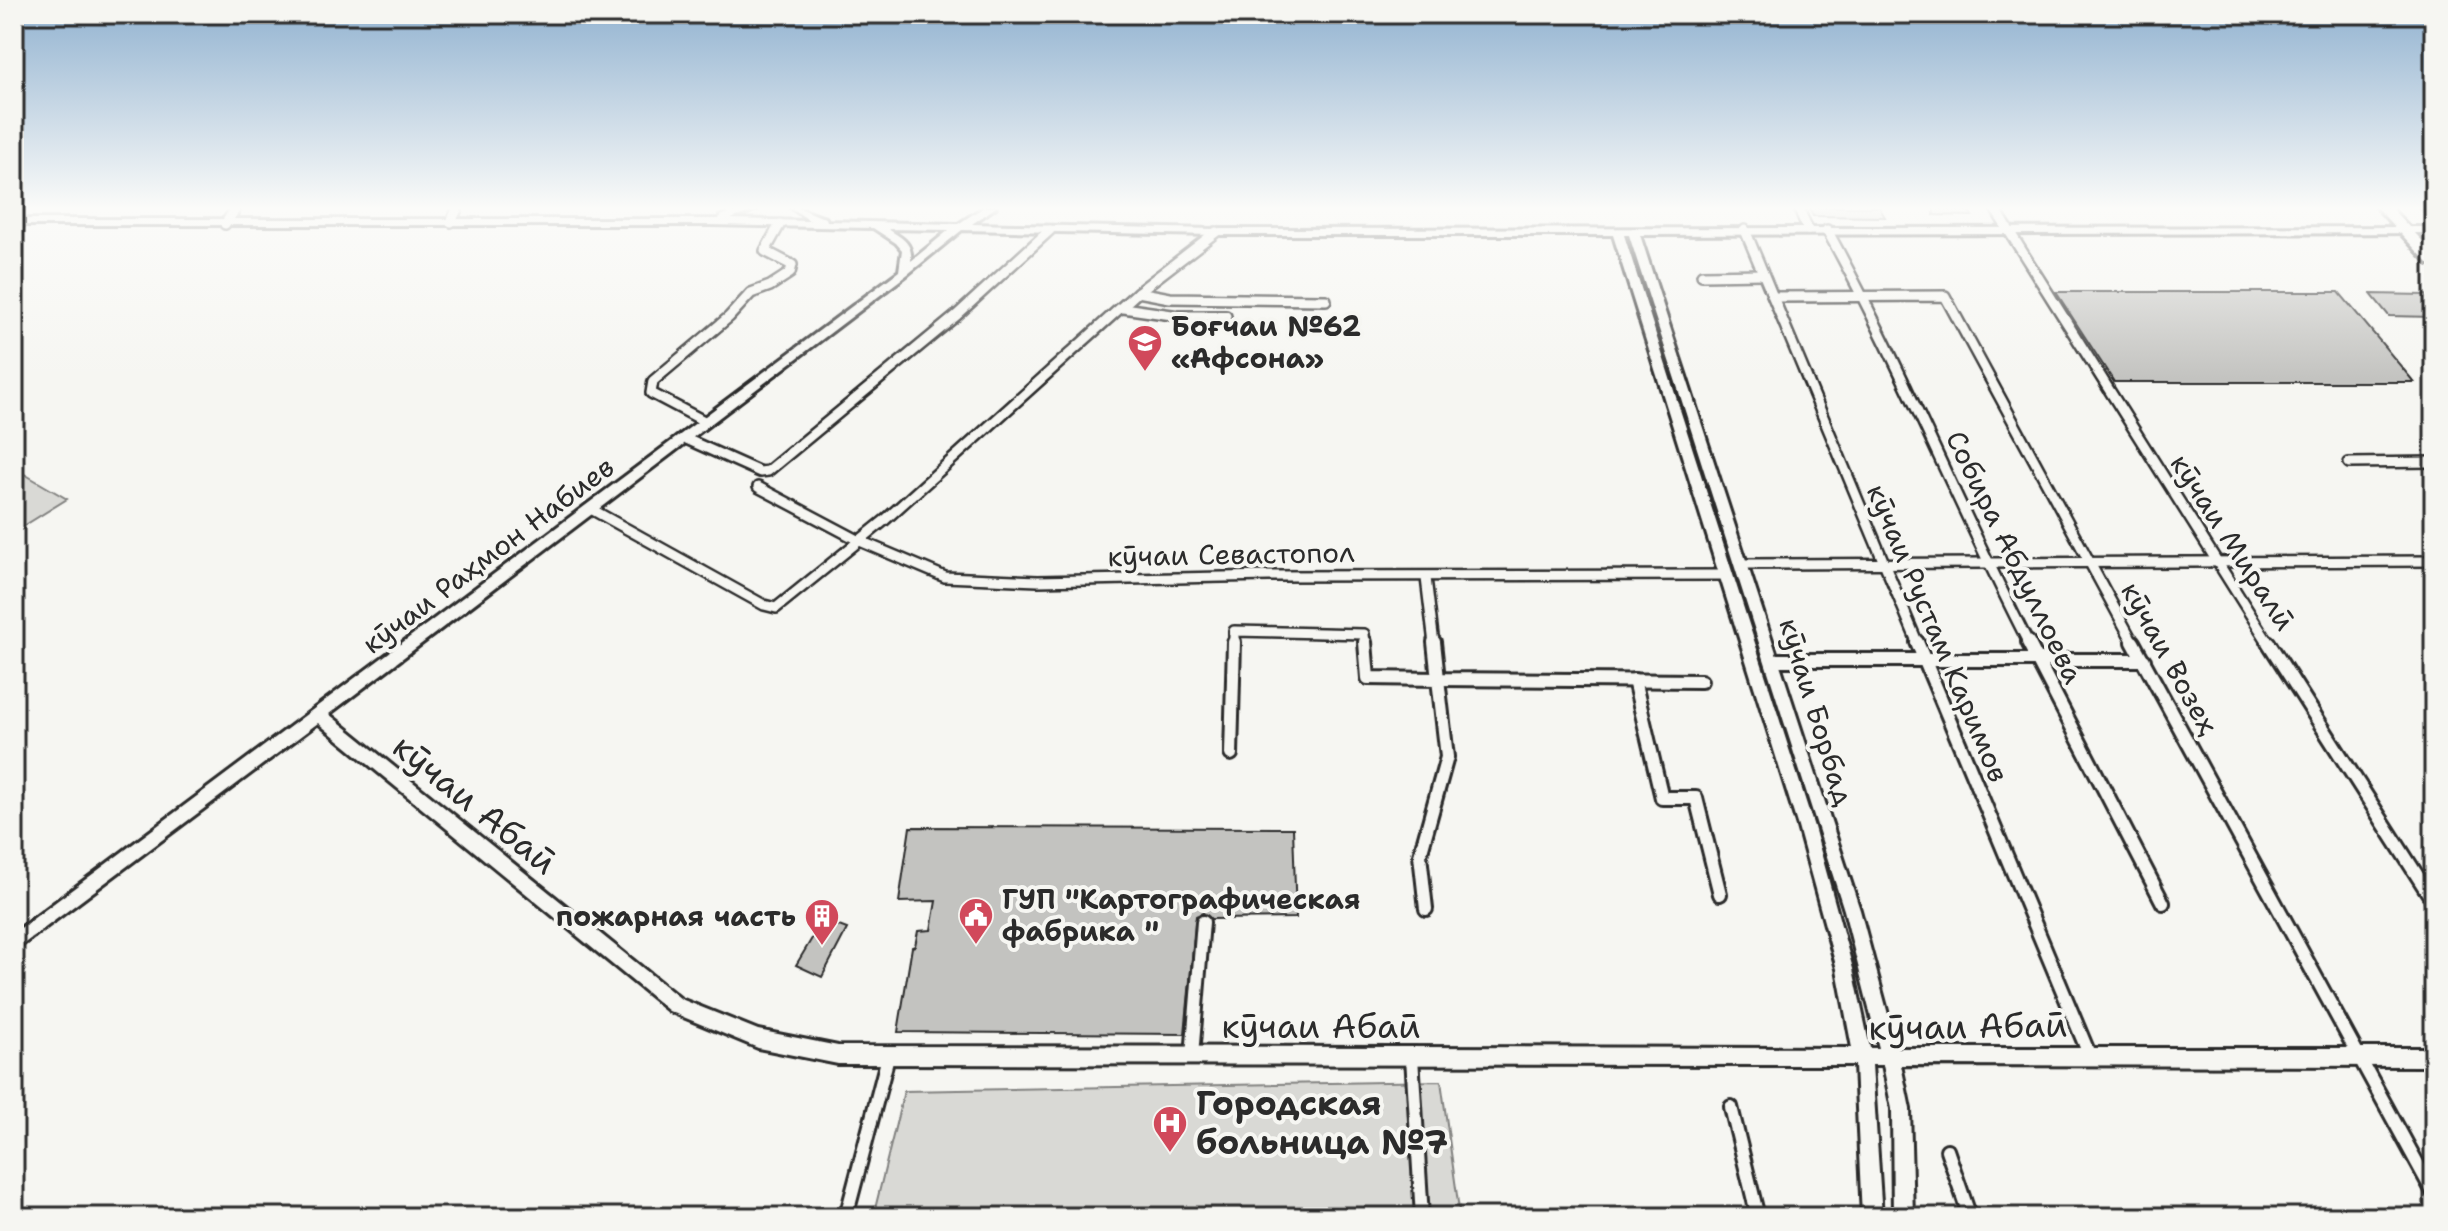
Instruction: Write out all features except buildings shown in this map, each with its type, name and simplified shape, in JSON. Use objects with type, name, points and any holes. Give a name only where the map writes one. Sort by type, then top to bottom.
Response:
[{"type":"main road","points":[[904,272],[905,264]]},
{"type":"main road","name":"кӯчаи Раҳмон Набиев","points":[[14,943],[913,264]]},
{"type":"main road","name":"кӯчаи Борбад","points":[[1635,264],[1726,575],[1806,827],[1845,969],[1863,1057],[1872,1217]]},
{"type":"main road","name":"кӯчаи Борбад","points":[[1638,264],[1744,564],[1852,910],[1891,1058],[1901,1109],[1903,1217]]},
{"type":"main road","name":"кӯчаи Абаӣ","points":[[319,715],[675,1005],[758,1039],[838,1055],[1891,1058],[2089,1054],[2434,1057]]},
{"type":"street","points":[[704,421],[651,393],[653,381],[729,317],[751,293],[770,286],[790,273],[791,264]]},
{"type":"street","points":[[684,438],[760,472],[768,471],[957,315],[1012,264]]},
{"type":"street","points":[[591,509],[776,608],[860,541],[1138,292],[1174,264]]},
{"type":"street","name":"кӯчаи Рустам Каримов","points":[[1759,264],[1881,563],[2089,1054]]},
{"type":"street","name":"Собира Абдуллоева","points":[[1846,264],[1986,561],[2163,903]]},
{"type":"street","name":"кӯчаи Миралӣ","points":[[2030,264],[2434,902]]},
{"type":"street","points":[[1702,275],[1763,274]]},
{"type":"street","points":[[1138,292],[1170,298],[1326,300]]},
{"type":"street","name":"кӯчаи Возеҳ","points":[[1774,297],[1945,296],[2434,1194]]},
{"type":"street","points":[[1123,308],[1179,316],[1226,316]]},
{"type":"street","points":[[2349,463],[2434,462]]},
{"type":"street","name":"кӯчаи Севастопол","points":[[758,487],[860,541],[945,577],[1038,581],[1269,576],[1726,575]]},
{"type":"street","points":[[1744,564],[2434,561]]},
{"type":"street","points":[[1426,578],[1447,757],[1420,855],[1426,909]]},
{"type":"street","points":[[1231,754],[1234,631],[1364,634],[1368,678],[1701,681]]},
{"type":"street","points":[[1774,660],[2144,660]]},
{"type":"street","points":[[1634,680],[1662,798],[1696,798],[1720,894]]},
{"type":"street","points":[[1192,1056],[1203,922]]},
{"type":"street","points":[[846,1217],[888,1057]]},
{"type":"street","points":[[1412,1057],[1422,1217]]},
{"type":"street","points":[[1731,1107],[1758,1217]]},
{"type":"street","points":[[1947,1150],[1970,1217]]},
{"type":"shaded area","points":[[14,468],[67,499],[14,532]]},
{"type":"shaded area","name":"Городская больница №7","points":[[1441,1081],[1460,1217],[873,1217],[904,1091]]},
{"type":"place","name":"Боғчаи №62 «Афсона»","points":[[1145,373]]},
{"type":"place","name":"ГУП \"Картографическая фабрика \"","points":[[976,946]]},
{"type":"place","name":"пожарная часть","points":[[822,947]]},
{"type":"place","name":"Городская больница №7","points":[[1170,1154]]}]
